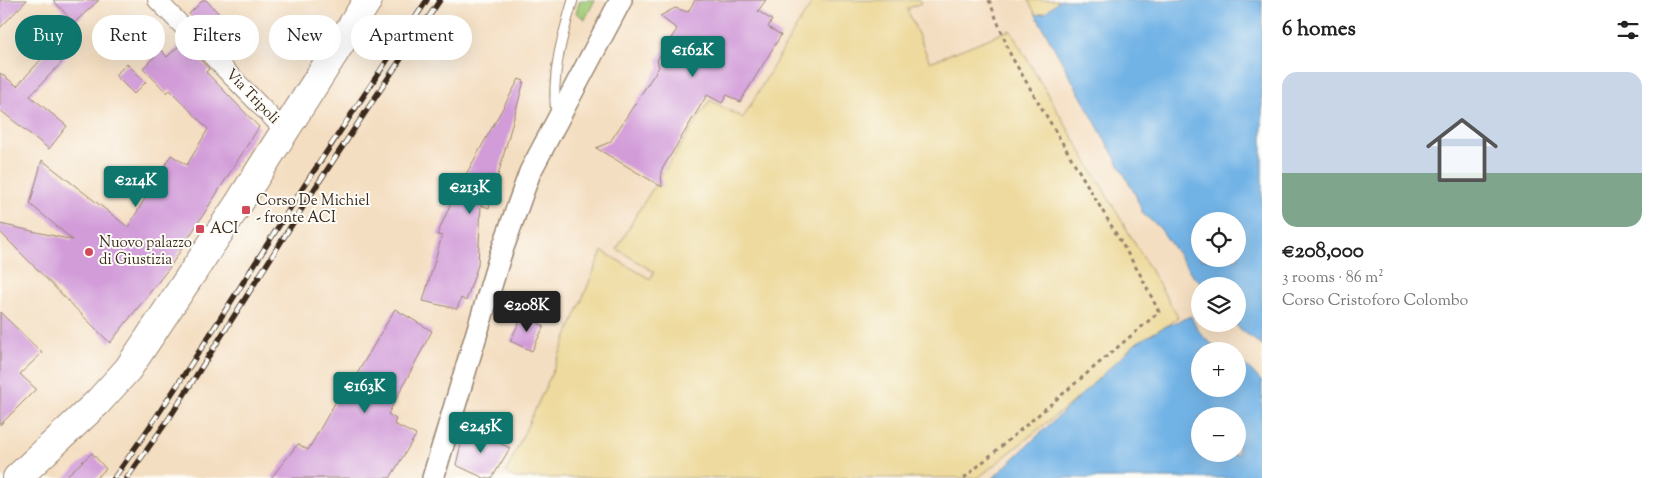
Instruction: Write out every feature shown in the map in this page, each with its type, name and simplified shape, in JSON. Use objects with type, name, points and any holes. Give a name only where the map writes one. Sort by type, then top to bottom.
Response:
[{"type":"main road","points":[[16,478],[97,403],[128,369],[239,203],[368,0]]},
{"type":"street","name":"Via Tripoli","points":[[157,0],[284,130]]},
{"type":"street","points":[[434,478],[500,256],[530,172],[621,0]]},
{"type":"lane","points":[[552,128],[553,89],[564,30],[573,0]]},
{"type":"path","points":[[964,478],[1159,312],[1141,276],[1011,56],[988,0]]},
{"type":"green space","points":[[580,0],[595,0],[585,19],[576,13]]},
{"type":"sand","points":[[814,0],[920,0],[921,3],[907,9],[930,62],[1010,30],[1178,317],[978,478],[515,478],[506,472],[551,375],[602,251],[650,279],[654,272],[617,249],[639,210],[710,100],[743,118]]},
{"type":"sand","points":[[1028,0],[1059,0],[1045,13],[1036,15]]},
{"type":"water","points":[[1059,0],[1262,0],[1262,346],[1244,332],[1246,332],[1246,277],[1194,277],[1159,227],[1143,214],[1135,194],[1036,15],[1045,13]]},
{"type":"water","points":[[1191,316],[1191,332],[1200,332],[1210,342],[1191,342],[1191,397],[1246,397],[1246,366],[1249,368],[1262,382],[1262,478],[993,478],[1136,343],[1162,328]]},
{"type":"building","points":[[0,0],[27,0],[0,28]]},
{"type":"building","points":[[53,0],[99,0],[82,16],[67,15]]},
{"type":"building","points":[[203,0],[206,0],[220,15],[190,15]]},
{"type":"building","points":[[695,0],[766,0],[758,11],[772,20],[768,27],[781,35],[740,102],[727,95],[722,103],[707,95],[661,171],[662,187],[596,148],[610,142],[659,67],[657,60],[677,29],[660,16],[675,8],[688,12]]},
{"type":"building","points":[[175,50],[175,60],[200,60],[209,69],[206,72],[259,127],[170,267],[110,343],[0,232],[0,224],[73,240],[30,204],[42,160],[128,227],[171,155],[187,165],[208,129],[170,90],[167,93],[143,68],[151,60],[165,60],[165,55],[167,57]]},
{"type":"building","points":[[41,60],[64,60],[30,96],[67,126],[49,149],[0,110],[0,73],[17,86]]},
{"type":"building","points":[[127,64],[146,82],[134,94],[115,75]]},
{"type":"building","points":[[519,79],[524,81],[489,208],[481,205],[478,265],[466,301],[461,298],[457,309],[423,301],[442,236],[437,235],[454,196]]},
{"type":"building","points":[[395,309],[432,331],[388,414],[396,419],[394,424],[416,435],[390,478],[271,478],[298,444],[308,450],[343,389],[347,391]]},
{"type":"building","points":[[0,312],[42,353],[20,374],[36,389],[0,425]]},
{"type":"building","points":[[523,315],[544,326],[532,351],[510,341]]},
{"type":"building","points":[[465,427],[510,448],[492,478],[484,478],[456,465]]},
{"type":"building","points":[[92,453],[106,469],[96,478],[64,478]]},
{"type":"railway","points":[[114,478],[189,367],[308,180],[427,0]]},
{"type":"railway","points":[[127,478],[170,417],[317,185],[440,0]]},
{"type":"place","name":"Corso De Michiel - fronte ACI","points":[[246,210]]},
{"type":"place","name":"ACI","points":[[200,229]]},
{"type":"place","name":"Nuovo palazzo di Giustizia","points":[[89,252]]}]
